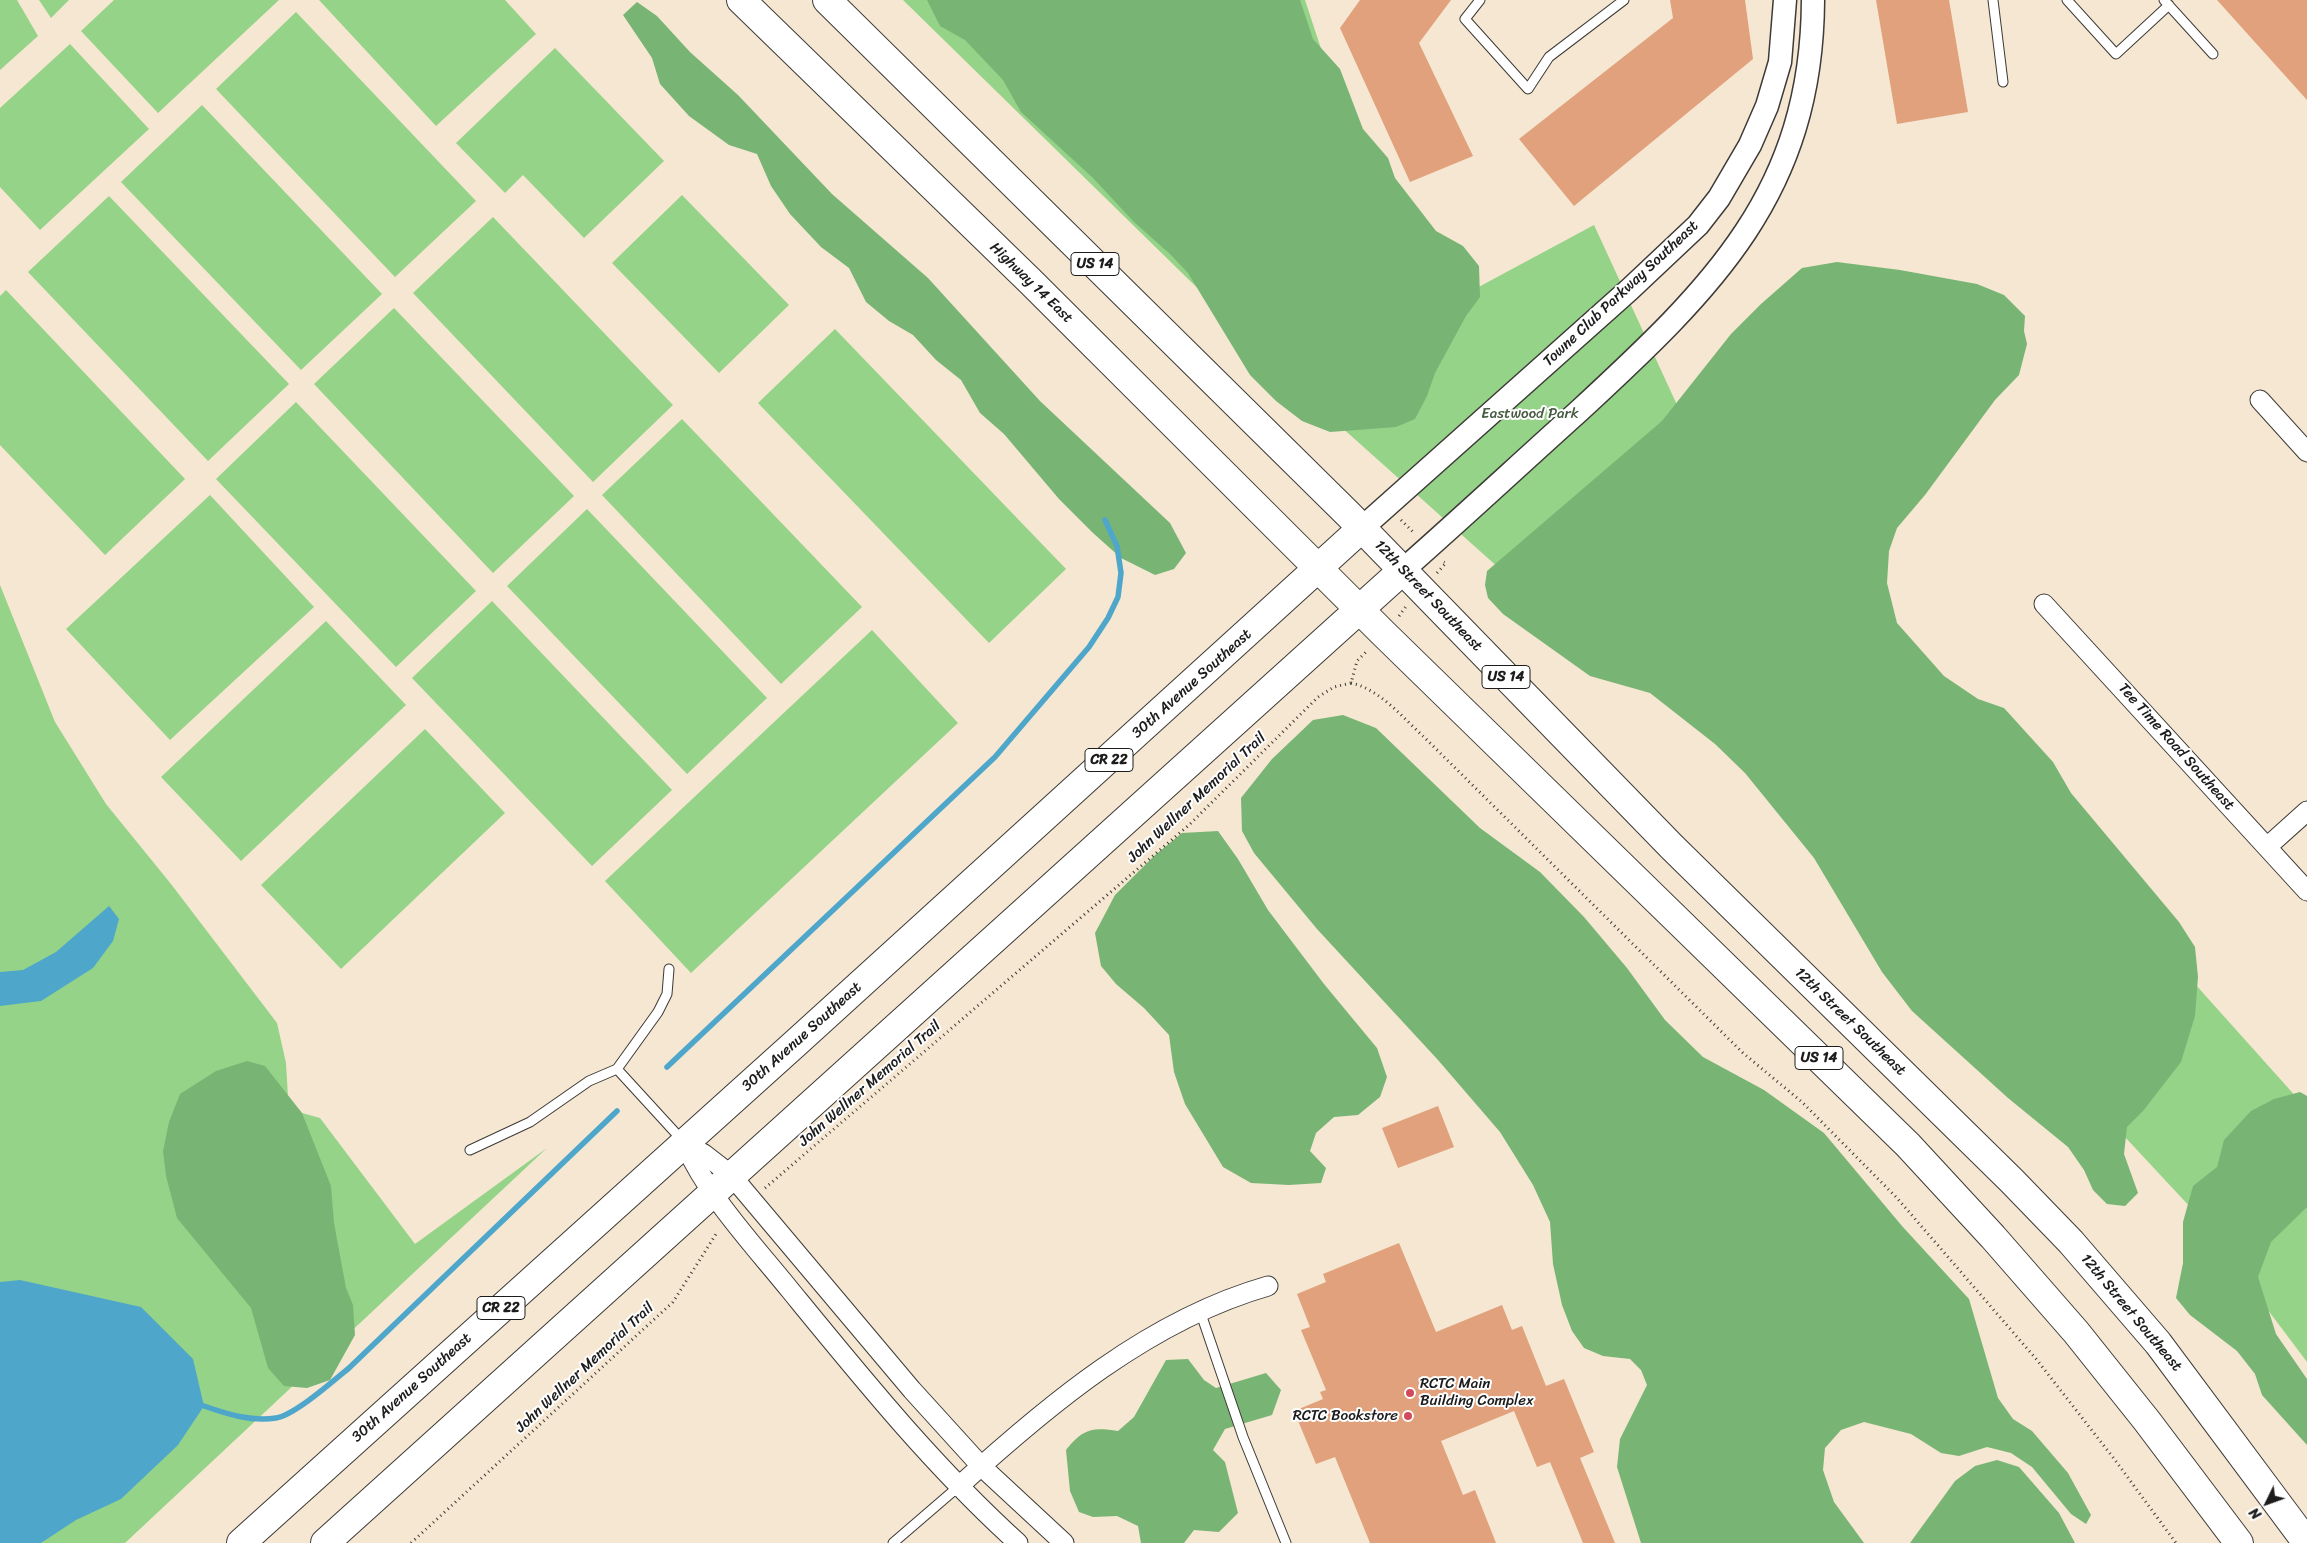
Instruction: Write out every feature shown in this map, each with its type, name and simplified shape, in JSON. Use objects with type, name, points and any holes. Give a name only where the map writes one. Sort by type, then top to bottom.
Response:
[{"type":"main road","name":"Highway 14 East","points":[[741,0],[1044,295],[1319,568]]},
{"type":"main road","name":"US 14","points":[[827,0],[1362,528]]},
{"type":"main road","name":"30th Avenue Southeast","points":[[241,1543],[1362,528]]},
{"type":"main road","name":"12th Street Southeast","points":[[1362,528],[1672,847],[1956,1126],[2070,1242],[2158,1344],[2307,1543]]},
{"type":"main road","name":"US 14","points":[[1319,568],[1384,634],[1914,1152],[1994,1237],[2076,1332],[2148,1421],[2239,1543]]},
{"type":"main road","points":[[325,1543],[1359,609],[1412,580]]},
{"type":"street","name":"Towne Club Parkway Southeast","points":[[1362,528],[1698,225],[1719,198],[1750,145],[1768,106],[1780,62],[1786,0]]},
{"type":"street","points":[[1412,580],[1428,548],[1593,398],[1677,316],[1713,277],[1744,237],[1774,184],[1794,132],[1810,65],[1813,0]]},
{"type":"street","points":[[2260,400],[2307,452]]},
{"type":"street","name":"Tee Time Road Southeast","points":[[2044,604],[2307,892]]},
{"type":"street","points":[[2267,847],[2307,811]]},
{"type":"street","points":[[684,1142],[732,1175],[855,1324],[982,1466],[1064,1543]]},
{"type":"street","points":[[684,1142],[693,1162],[712,1193],[832,1343],[958,1487],[1018,1543]]},
{"type":"street","points":[[958,1487],[1058,1402],[1136,1345],[1200,1310],[1232,1296],[1268,1286]]},
{"type":"lane","points":[[1480,0],[1465,19],[1528,88],[1549,57],[1624,0]]},
{"type":"lane","points":[[1993,0],[2003,82]]},
{"type":"lane","points":[[2067,0],[2116,54],[2167,3],[2213,54]]},
{"type":"lane","points":[[470,1150],[530,1122],[589,1081],[617,1068],[658,1012],[667,994],[669,969]]},
{"type":"lane","points":[[617,1068],[684,1142]]},
{"type":"lane","points":[[1200,1310],[1243,1437],[1286,1543]]},
{"type":"lane","points":[[893,1543],[958,1487]]},
{"type":"path","points":[[1387,506],[1428,548],[1446,563],[1412,580],[1384,634],[1357,661],[1350,683],[1363,686],[1380,697],[1425,738],[1744,1053],[1802,1102],[1850,1148],[1897,1198],[2037,1360],[2115,1460],[2176,1543]]},
{"type":"path","name":"John Wellner Memorial Trail","points":[[753,1199],[1188,826],[1318,697],[1334,687],[1350,683]]},
{"type":"path","name":"John Wellner Memorial Trail","points":[[412,1543],[673,1302],[717,1232],[731,1217]]},
{"type":"green space","points":[[0,0],[17,0],[38,36],[0,70]]},
{"type":"green space","points":[[39,0],[69,0],[51,18]]},
{"type":"green space","points":[[114,0],[279,0],[158,113],[81,31]]},
{"type":"green space","points":[[319,0],[505,0],[536,34],[436,126]]},
{"type":"green space","name":"Eastwood Park","points":[[903,0],[1305,0],[1356,155],[1473,290],[1594,225],[1678,407],[2307,1109],[2307,1362],[2192,1209],[2001,1004],[1693,697],[1500,569],[1320,408]]},
{"type":"green space","points":[[927,0],[1300,0],[1313,39],[1340,69],[1363,129],[1388,158],[1395,178],[1436,231],[1463,246],[1479,266],[1480,297],[1466,316],[1435,373],[1427,396],[1415,419],[1396,427],[1330,432],[1302,421],[1276,401],[1250,375],[1188,273],[1134,222],[1093,178],[1021,112],[1003,80],[965,40],[940,26]]},
{"type":"green space","points":[[637,2],[657,16],[690,52],[738,95],[832,194],[928,278],[1040,401],[1170,523],[1186,553],[1174,569],[1155,575],[1121,558],[1093,533],[1059,499],[1004,434],[980,413],[961,380],[936,360],[913,335],[889,321],[866,302],[849,268],[821,247],[790,214],[771,186],[757,154],[729,145],[689,116],[660,84],[652,58],[623,15]]},
{"type":"green space","points":[[296,12],[476,201],[395,277],[216,89]]},
{"type":"green space","points":[[70,44],[149,129],[40,230],[0,187],[0,108]]},
{"type":"green space","points":[[555,48],[664,161],[584,238],[523,175],[505,193],[456,143]]},
{"type":"green space","points":[[202,105],[382,294],[301,370],[121,182]]},
{"type":"green space","points":[[682,195],[789,305],[719,373],[612,263]]},
{"type":"green space","points":[[109,196],[289,384],[208,461],[28,272]]},
{"type":"green space","points":[[493,217],[673,405],[593,482],[413,293]]},
{"type":"green space","points":[[1837,262],[1900,270],[1977,284],[2004,295],[2025,316],[2024,331],[2027,344],[2019,375],[1995,400],[1925,495],[1897,528],[1889,551],[1887,583],[1897,623],[1944,676],[1978,699],[2004,708],[2053,762],[2071,793],[2179,922],[2195,947],[2198,977],[2195,1016],[2181,1062],[2143,1111],[2127,1127],[2124,1154],[2138,1193],[2125,1206],[2107,1204],[2093,1190],[2084,1170],[2068,1147],[2008,1098],[1912,1011],[1882,972],[1814,858],[1745,773],[1715,744],[1650,693],[1590,676],[1503,614],[1488,598],[1485,585],[1487,571],[1662,421],[1731,334],[1761,304],[1802,268]]},
{"type":"green space","points":[[6,290],[185,479],[105,555],[0,445],[0,296]]},
{"type":"green space","points":[[394,308],[574,496],[493,573],[314,384]]},
{"type":"green space","points":[[835,329],[1066,569],[989,643],[758,403]]},
{"type":"green space","points":[[296,402],[476,591],[396,667],[216,479]]},
{"type":"green space","points":[[682,419],[862,607],[781,684],[602,495]]},
{"type":"green space","points":[[210,495],[314,607],[170,740],[66,629]]},
{"type":"green space","points":[[587,509],[767,698],[687,774],[507,586]]},
{"type":"green space","points":[[0,585],[55,722],[106,804],[171,884],[277,1023],[286,1063],[288,1097],[302,1113],[320,1118],[415,1244],[547,1148],[125,1543],[0,1543]]},
{"type":"green space","points":[[492,601],[672,790],[592,866],[412,678]]},
{"type":"green space","points":[[326,621],[406,705],[241,861],[161,777]]},
{"type":"green space","points":[[872,630],[958,723],[691,973],[605,881]]},
{"type":"green space","points":[[1343,715],[1376,728],[1480,828],[1540,872],[1584,917],[1627,968],[1665,1020],[1703,1057],[1764,1090],[1824,1133],[1902,1226],[1969,1299],[1998,1398],[2013,1419],[2032,1431],[2068,1473],[2091,1515],[2086,1524],[2071,1514],[2032,1467],[2011,1453],[1987,1447],[1959,1456],[1941,1453],[1911,1434],[1864,1422],[1841,1430],[1825,1448],[1823,1470],[1834,1502],[1864,1543],[1641,1543],[1617,1467],[1620,1439],[1647,1385],[1641,1370],[1630,1359],[1603,1356],[1584,1348],[1572,1331],[1562,1305],[1553,1264],[1550,1222],[1533,1185],[1500,1132],[1438,1060],[1317,929],[1254,853],[1242,831],[1241,798],[1272,759],[1313,720]]},
{"type":"green space","points":[[425,729],[505,813],[341,969],[261,885]]},
{"type":"green space","points":[[1218,831],[1238,859],[1268,910],[1324,984],[1377,1048],[1387,1077],[1380,1097],[1358,1115],[1334,1117],[1316,1133],[1310,1151],[1326,1168],[1321,1183],[1289,1185],[1251,1183],[1223,1167],[1185,1104],[1174,1072],[1169,1035],[1144,1008],[1116,984],[1101,966],[1095,933],[1115,895],[1154,856],[1182,833]]},
{"type":"green space","points":[[247,1061],[265,1066],[302,1113],[331,1186],[334,1223],[346,1288],[353,1305],[355,1335],[330,1380],[307,1388],[284,1386],[268,1368],[251,1308],[177,1218],[166,1176],[163,1151],[169,1122],[180,1094],[216,1071]]},
{"type":"green space","points":[[2300,1092],[2307,1096],[2307,1207],[2271,1242],[2258,1277],[2276,1334],[2307,1379],[2307,1445],[2262,1395],[2255,1374],[2237,1351],[2190,1315],[2176,1298],[2183,1263],[2183,1222],[2193,1186],[2217,1167],[2224,1140],[2251,1111],[2274,1099]]},
{"type":"green space","points":[[1188,1359],[1204,1380],[1216,1388],[1266,1373],[1281,1390],[1272,1415],[1225,1429],[1213,1450],[1225,1462],[1238,1513],[1219,1532],[1194,1530],[1184,1543],[1141,1543],[1138,1526],[1117,1516],[1093,1517],[1079,1512],[1070,1491],[1066,1450],[1078,1438],[1089,1431],[1101,1429],[1118,1431],[1134,1417],[1166,1360]]},
{"type":"green space","points":[[1997,1460],[2019,1467],[2059,1513],[2075,1543],[1910,1543],[1955,1481],[1975,1466]]},
{"type":"water","points":[[109,906],[119,919],[113,941],[93,968],[41,1001],[0,1006],[0,972],[23,970],[56,952]]},
{"type":"water","points":[[20,1280],[141,1307],[193,1359],[204,1406],[178,1445],[121,1499],[76,1520],[41,1543],[0,1543],[0,1282]]},
{"type":"building","points":[[1360,0],[1451,0],[1419,43],[1473,156],[1410,182],[1340,28]]},
{"type":"building","points":[[1670,0],[1745,0],[1753,59],[1574,206],[1519,139],[1673,18]]},
{"type":"building","points":[[1876,0],[1949,0],[1968,112],[1897,124]]},
{"type":"building","points":[[2217,0],[2307,0],[2307,100]]},
{"type":"building","points":[[1438,1106],[1454,1147],[1398,1168],[1382,1128]]},
{"type":"building","name":"RCTC Main Building Complex","points":[[1399,1243],[1436,1332],[1502,1305],[1512,1330],[1522,1326],[1546,1386],[1564,1379],[1594,1452],[1580,1458],[1615,1543],[1583,1543],[1550,1462],[1537,1467],[1514,1411],[1441,1441],[1463,1495],[1475,1490],[1496,1543],[1370,1543],[1335,1457],[1316,1464],[1294,1411],[1323,1399],[1320,1392],[1326,1390],[1301,1330],[1310,1327],[1297,1294],[1326,1282],[1323,1274]]},
{"type":"waterway","points":[[667,1067],[995,757],[1089,647],[1108,618],[1118,597],[1121,573],[1117,546],[1105,520]]},
{"type":"waterway","points":[[204,1406],[239,1416],[267,1419],[284,1416],[303,1404],[349,1368],[617,1111]]},
{"type":"place","name":"RCTC Main Building Complex","points":[[1410,1393]]},
{"type":"place","name":"RCTC Bookstore","points":[[1408,1416]]}]
